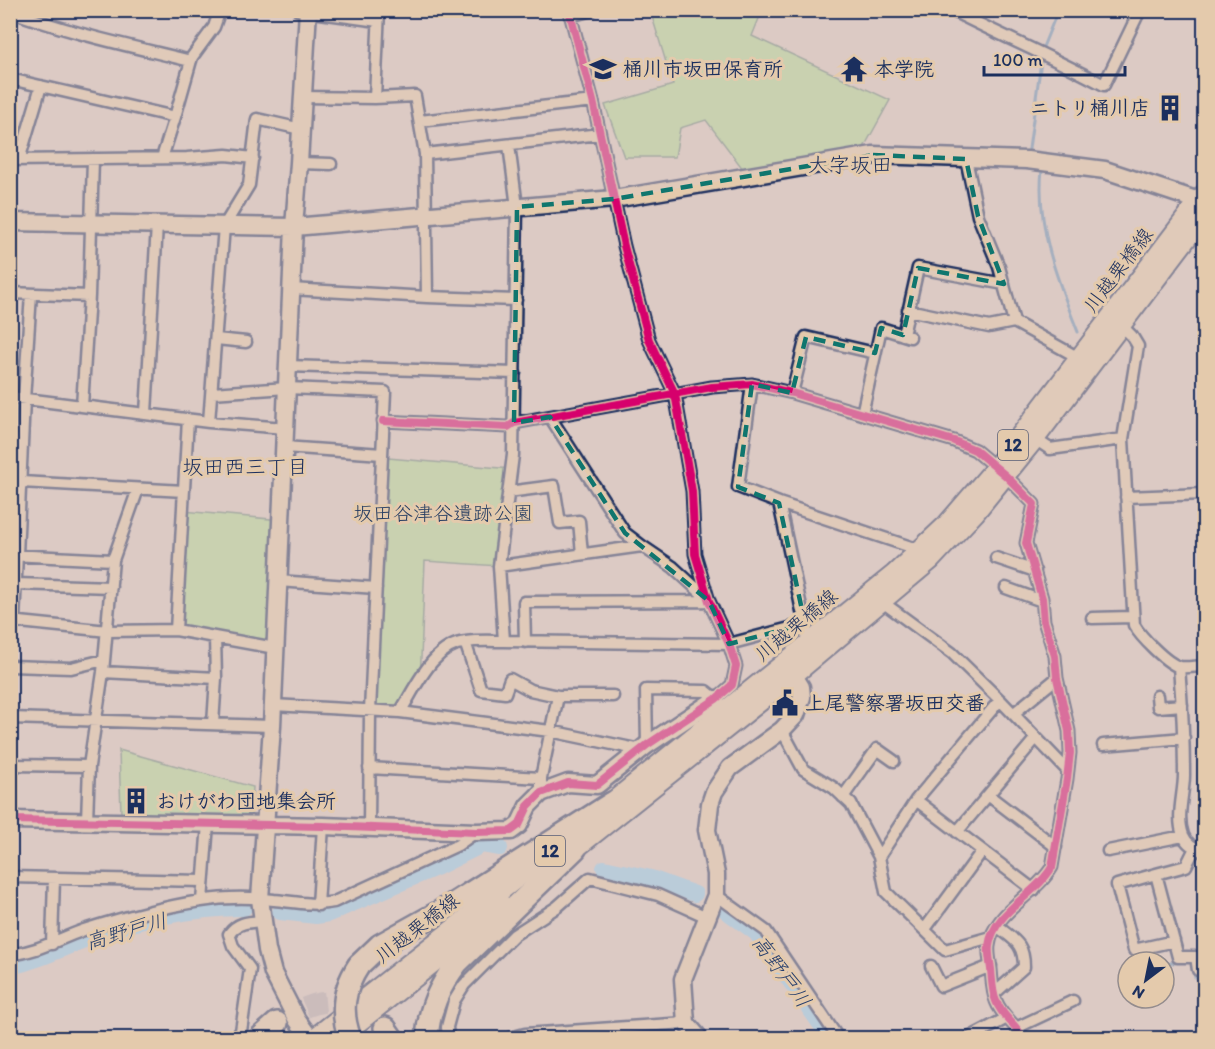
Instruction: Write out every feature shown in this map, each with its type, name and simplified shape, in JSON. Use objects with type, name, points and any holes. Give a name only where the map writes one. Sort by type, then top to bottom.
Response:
[{"type":"highway","points":[[350,1038],[345,1025],[343,1008],[345,992],[358,965],[380,945],[450,906],[612,803]]},
{"type":"highway","points":[[427,1038],[428,1019],[443,981],[458,963],[575,849]]},
{"type":"highway","points":[[260,1038],[277,1023]]},
{"type":"main road","name":"川越栗橋線","points":[[339,1038],[575,849],[790,669],[809,644],[920,550],[1035,439],[1182,246],[1203,204]]},
{"type":"main road","name":"川越栗橋線","points":[[312,1038],[612,803],[932,561],[975,513],[1001,471],[1079,358],[1203,204]]},
{"type":"main road","points":[[1182,246],[1204,235]]},
{"type":"street","points":[[162,158],[191,61],[214,27],[220,10]]},
{"type":"street","points":[[369,768],[541,786],[568,783],[597,785],[732,685],[736,666],[729,644],[709,601],[695,554],[692,491],[675,394],[649,340],[624,246],[593,101],[569,13],[592,10]]},
{"type":"street","points":[[951,10],[1036,52],[1063,62],[1104,85],[1140,10]]},
{"type":"street","points":[[10,11],[43,23],[191,61]]},
{"type":"street","points":[[312,1038],[297,1020],[273,973],[262,921],[260,899],[272,726],[287,366],[301,129],[304,11],[378,16],[375,98]]},
{"type":"street","points":[[11,82],[41,86],[175,117]]},
{"type":"street","points":[[41,86],[15,160],[226,155],[253,158]]},
{"type":"street","points":[[302,97],[415,96],[424,154],[427,297]]},
{"type":"street","points":[[420,121],[593,101]]},
{"type":"street","points":[[209,422],[224,226],[249,185],[257,119],[301,129]]},
{"type":"street","points":[[424,154],[600,134]]},
{"type":"street","points":[[504,641],[499,566],[514,423],[516,300],[517,207],[510,145]]},
{"type":"street","points":[[10,222],[294,227],[614,199],[873,155],[1027,160],[1105,170],[1203,204]]},
{"type":"street","points":[[82,406],[89,296],[93,159]]},
{"type":"street","points":[[966,159],[978,216],[992,246],[1014,322]]},
{"type":"street","points":[[299,162],[331,164]]},
{"type":"street","points":[[147,413],[157,225]]},
{"type":"street","points":[[862,414],[881,328],[906,336],[908,310],[918,268],[1004,284]]},
{"type":"street","points":[[291,289],[516,300]]},
{"type":"street","points":[[10,293],[89,296]]},
{"type":"street","points":[[31,294],[21,482],[14,555],[16,584],[12,621],[108,631],[176,630],[275,648]]},
{"type":"street","points":[[908,310],[989,327],[1014,322],[1079,358]]},
{"type":"street","points":[[1122,326],[1138,346],[1123,439],[1132,617],[1138,633],[1152,647],[1179,667],[1204,666]]},
{"type":"street","points":[[792,393],[806,337],[876,352]]},
{"type":"street","points":[[216,339],[246,342]]},
{"type":"street","points":[[287,366],[515,373]]},
{"type":"street","points":[[752,384],[738,487],[920,550]]},
{"type":"street","points":[[384,421],[508,427],[514,423],[712,387],[752,384],[792,393],[954,441],[975,450],[1001,471],[1034,504],[1026,543],[1042,601],[1044,621],[1055,656],[1057,678],[1070,731],[1068,771],[1052,867],[1034,890],[1014,905],[991,937],[989,948],[994,994],[1005,1018],[1023,1038]]},
{"type":"street","points":[[212,393],[287,388],[385,392],[370,711],[369,828]]},
{"type":"street","points":[[10,397],[209,422],[285,428]]},
{"type":"street","points":[[550,417],[625,533],[673,567],[709,601]]},
{"type":"street","points":[[176,630],[189,419]]},
{"type":"street","points":[[1035,439],[1050,448],[1123,439]]},
{"type":"street","points":[[284,447],[382,454]]},
{"type":"street","points":[[21,482],[184,491]]},
{"type":"street","points":[[508,492],[554,486],[560,523],[579,521],[582,554]]},
{"type":"street","points":[[87,820],[89,766],[108,631],[113,560],[138,489]]},
{"type":"street","points":[[1126,496],[1204,494]]},
{"type":"street","points":[[779,503],[809,644]]},
{"type":"street","points":[[499,566],[642,546]]},
{"type":"street","points":[[14,555],[113,560]]},
{"type":"street","points":[[996,558],[1035,571]]},
{"type":"street","points":[[278,580],[376,588]]},
{"type":"street","points":[[16,584],[111,587]]},
{"type":"street","points":[[1006,588],[1042,601]]},
{"type":"street","points":[[525,642],[524,602],[709,601]]},
{"type":"street","points":[[881,601],[952,653],[1068,771]]},
{"type":"street","points":[[1092,618],[1132,617]]},
{"type":"street","points":[[400,712],[437,656],[453,645],[465,642],[729,644],[805,624]]},
{"type":"street","points":[[213,724],[216,678],[215,636]]},
{"type":"street","points":[[465,642],[481,690],[505,693],[510,679],[530,690],[558,696],[613,696]]},
{"type":"street","points":[[10,666],[71,668],[104,660]]},
{"type":"street","points":[[1174,941],[1134,950],[1117,885],[1186,866],[1200,850],[1183,836],[1180,818],[1184,778],[1184,738],[1179,667]]},
{"type":"street","points":[[699,1038],[686,1023],[683,979],[716,895],[716,874],[707,830],[708,816],[714,792],[730,768],[782,730],[796,715],[802,698],[801,687],[790,669]]},
{"type":"street","points":[[103,672],[216,678]]},
{"type":"street","points":[[1013,714],[1057,678]]},
{"type":"street","points":[[644,748],[646,690],[706,691],[716,699]]},
{"type":"street","points":[[10,820],[511,831],[519,825],[541,786],[558,696]]},
{"type":"street","points":[[1157,696],[1158,707],[1182,705]]},
{"type":"street","points":[[879,857],[916,800],[1000,700]]},
{"type":"street","points":[[273,705],[400,712],[550,731],[644,748]]},
{"type":"street","points":[[10,718],[272,726]]},
{"type":"street","points":[[782,730],[803,769],[834,789],[851,804],[879,857],[886,892],[945,950],[991,937]]},
{"type":"street","points":[[957,832],[1036,738]]},
{"type":"street","points":[[1103,745],[1184,738]]},
{"type":"street","points":[[843,797],[877,749],[894,761]]},
{"type":"street","points":[[10,765],[89,766]]},
{"type":"street","points":[[988,795],[1056,847]]},
{"type":"street","points":[[916,800],[1034,890]]},
{"type":"street","points":[[202,901],[208,824]]},
{"type":"street","points":[[318,905],[323,826]]},
{"type":"street","points":[[10,955],[32,952],[84,930],[174,906],[202,901],[226,898],[318,905],[334,902],[438,855],[458,845],[476,832]]},
{"type":"street","points":[[1108,851],[1183,836]]},
{"type":"street","points":[[925,929],[982,851]]},
{"type":"street","points":[[1156,874],[1178,957],[1196,957],[1198,970],[1204,969]]},
{"type":"street","points":[[10,877],[203,881]]},
{"type":"street","points":[[52,944],[54,878]]},
{"type":"street","points":[[448,1038],[447,1027],[454,1001],[464,984],[514,935],[557,907],[590,878],[658,896],[707,917]]},
{"type":"street","points":[[716,895],[766,931],[838,1038]]},
{"type":"street","points":[[235,1038],[241,1031],[250,969],[233,946],[229,934],[242,922],[262,921]]},
{"type":"street","points":[[994,994],[1023,967],[1024,953],[1019,943],[998,927]]},
{"type":"street","points":[[931,966],[941,986],[991,966]]},
{"type":"street","points":[[1016,1028],[1073,1000]]},
{"type":"street","points":[[974,1038],[1005,1018]]},
{"type":"street","points":[[510,1038],[525,1034],[686,1023]]},
{"type":"highlighted area","points":[[873,155],[966,159],[978,216],[1004,284],[918,268],[903,335],[881,328],[875,353],[806,337],[792,393],[752,384],[738,487],[779,503],[805,624],[729,644],[709,601],[625,533],[550,417],[514,423],[517,207],[614,199]]},
{"type":"green space","points":[[650,10],[762,11],[752,36],[890,100],[863,149],[743,169],[706,120],[680,128],[675,157],[624,157],[605,105],[673,85]]},
{"type":"green space","points":[[10,398],[24,400],[17,555],[10,554]]},
{"type":"green space","name":"坂田谷津谷遺跡公園","points":[[388,458],[511,469],[499,566],[425,561],[420,682],[400,712],[370,711]]},
{"type":"green space","points":[[183,511],[281,520],[275,648],[176,630]]},
{"type":"green space","points":[[119,750],[253,787],[251,816],[121,813]]},
{"type":"waterway","points":[[1028,156],[1043,47],[1058,10]]},
{"type":"waterway","points":[[1042,169],[1041,190],[1045,232],[1056,272],[1078,332]]},
{"type":"waterway","name":"高野戸川","points":[[280,912],[316,916],[329,914],[436,868],[482,845],[500,848]]},
{"type":"waterway","name":"高野戸川","points":[[604,868],[651,878],[695,894]]},
{"type":"waterway","name":"高野戸川","points":[[10,967],[41,958],[125,926],[185,913],[244,908]]},
{"type":"waterway","name":"高野戸川","points":[[726,911],[756,933],[830,1038]]},
{"type":"waterway","points":[[1176,963],[1191,962],[1195,977],[1204,977]]},
{"type":"tunnel","points":[[278,1023],[307,1007],[326,1002],[337,1002],[360,1009]]},
{"type":"cycle path","points":[[10,820],[511,831],[519,825],[528,806],[541,793],[568,783],[597,785],[647,745],[716,699],[732,685],[736,666],[729,644],[709,601],[695,554],[692,491],[675,394],[649,340],[624,246],[593,101],[569,10]]},
{"type":"cycle path","points":[[383,421],[508,427],[514,423],[712,387],[752,384],[792,393],[954,441],[975,450],[1006,476],[1034,504],[1026,543],[1042,598],[1044,621],[1055,656],[1057,678],[1069,731],[1070,753],[1052,867],[1045,877],[998,923],[989,946],[995,997],[1002,1012],[1023,1038]]},
{"type":"place","name":"桶川市坂田保育所","points":[[603,69]]},
{"type":"place","name":"本学院","points":[[854,69]]},
{"type":"place","name":"ニトリ桶川店","points":[[1170,108]]},
{"type":"place","name":"上尾警察署坂田交番","points":[[785,703]]},
{"type":"place","name":"おけがわ団地集会所","points":[[136,801]]},
{"type":"district","name":"大字坂田","points":[[850,164]]},
{"type":"district","name":"坂田西三丁目","points":[[245,466]]}]
